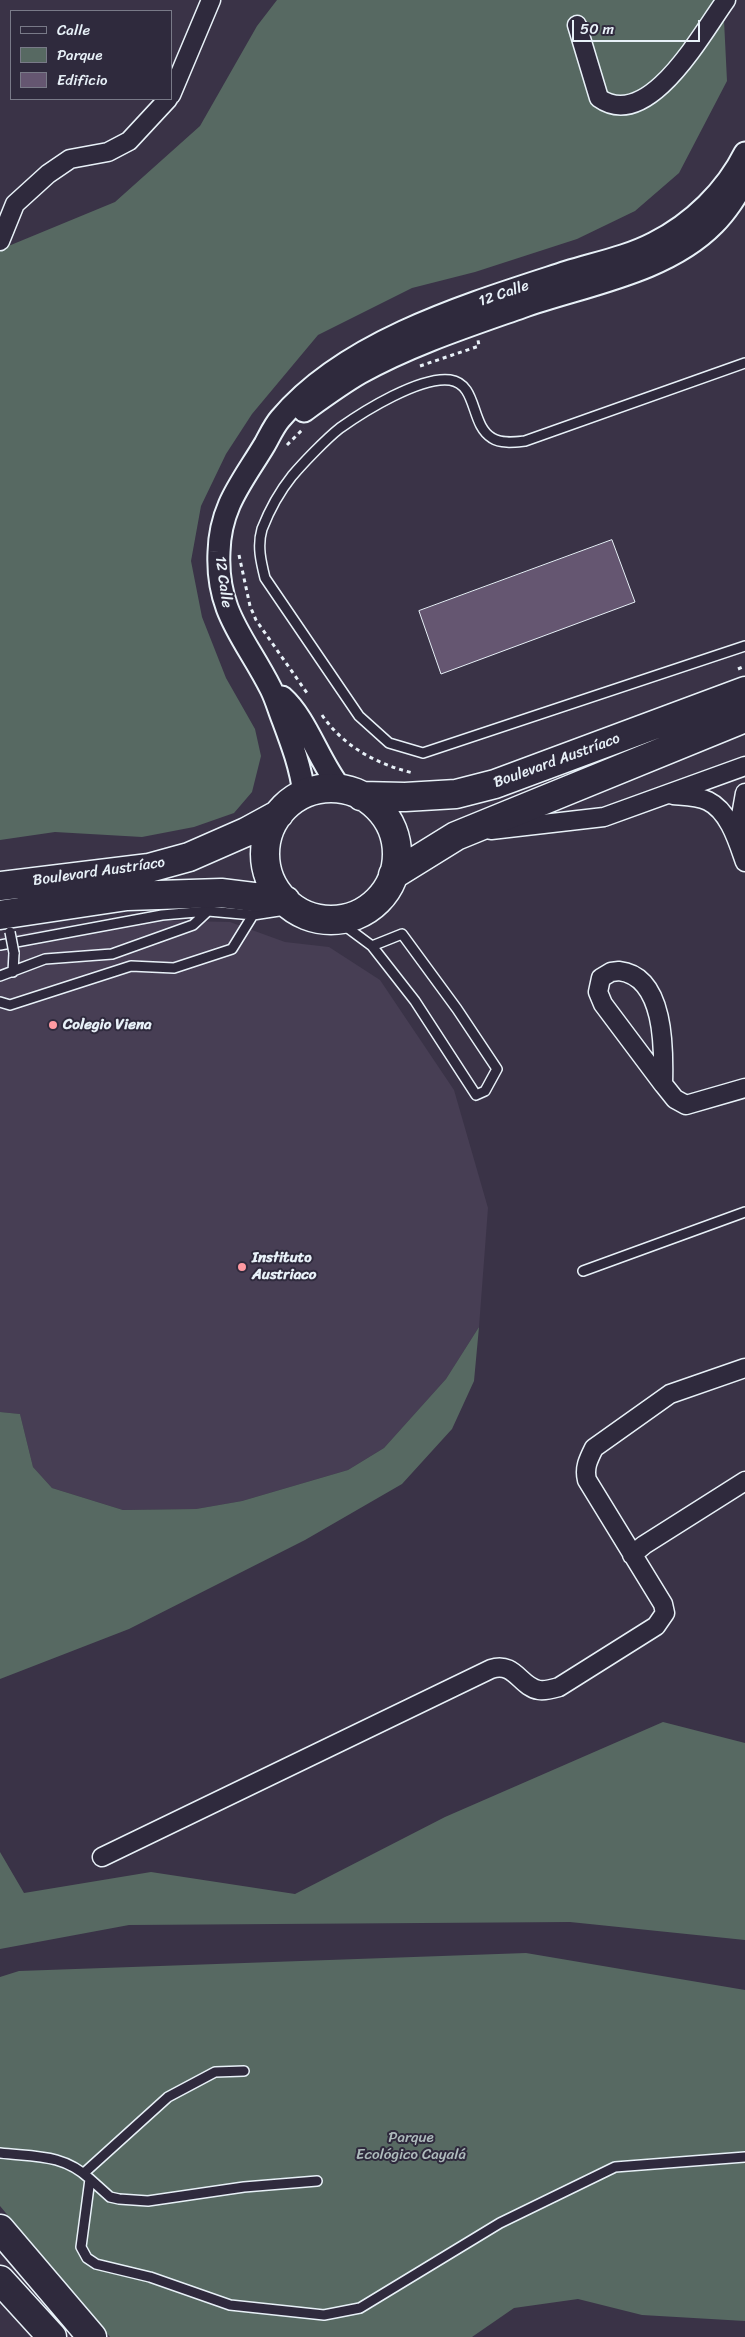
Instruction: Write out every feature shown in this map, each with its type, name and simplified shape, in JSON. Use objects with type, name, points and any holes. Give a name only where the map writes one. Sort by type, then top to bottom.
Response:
[{"type":"main road","name":"Boulevard Austríaco","points":[[351,792],[405,798],[456,794],[495,784],[738,681]]},
{"type":"main road","name":"Boulevard Austríaco","points":[[393,875],[456,836],[745,718]]},
{"type":"main road","points":[[324,788],[351,792],[379,810],[392,829],[396,852],[393,875],[385,892],[370,907],[358,914],[337,920],[318,918],[290,905],[273,885],[266,864],[267,838],[278,814],[304,794],[324,788]]},
{"type":"main road","name":"Boulevard Austríaco","points":[[0,886],[157,866],[189,857],[246,832],[278,814]]},
{"type":"main road","name":"Boulevard Austríaco","points":[[4,924],[127,896],[221,893],[290,905]]},
{"type":"main road","points":[[0,2229],[92,2337]]},
{"type":"main road","points":[[0,2246],[26,2261]]},
{"type":"main road","points":[[0,2280],[52,2337]]},
{"type":"street","points":[[172,93],[211,0]]},
{"type":"street","points":[[577,25],[599,98],[607,104],[631,105],[650,96],[661,86],[683,60],[726,0]]},
{"type":"street","points":[[0,241],[14,204],[48,174],[70,160],[108,152],[129,141],[167,100]]},
{"type":"street","name":"12 Calle","points":[[273,448],[278,421],[293,405],[332,371],[364,351],[471,305],[638,250],[677,230],[715,196],[732,176],[745,154]]},
{"type":"street","name":"12 Calle","points":[[304,794],[294,751],[272,690],[228,615],[223,598],[218,561],[221,534],[228,505],[249,466],[273,448],[326,395],[361,373],[473,325],[629,273],[679,252],[714,225],[732,204],[745,181]]},
{"type":"street","name":"12 Calle","points":[[272,690],[284,698],[294,712],[326,769],[351,792]]},
{"type":"street","points":[[456,836],[497,829],[604,817],[745,766]]},
{"type":"street","points":[[737,838],[745,793]]},
{"type":"street","points":[[670,794],[710,802],[722,814],[737,838],[745,862]]},
{"type":"street","points":[[663,1084],[664,1056],[660,1022],[648,989],[638,977],[630,972],[611,972],[601,978],[598,992],[603,1004],[663,1084],[675,1099],[686,1104],[745,1088]]},
{"type":"street","points":[[102,1857],[491,1669],[500,1666],[507,1668],[537,1690],[547,1690],[558,1687],[656,1626],[665,1613],[663,1604],[587,1480],[585,1471],[594,1448],[670,1394],[745,1368]]},
{"type":"street","points":[[632,1554],[745,1481]]},
{"type":"lane","points":[[745,363],[525,441],[508,442],[492,438],[482,428],[466,389],[460,382],[448,379],[417,386],[373,408],[340,429],[292,476],[271,509],[261,531],[259,554],[265,578],[359,716],[389,744],[423,753],[745,646]]},
{"type":"lane","points":[[0,944],[162,915],[208,911],[253,915],[290,905]]},
{"type":"lane","points":[[0,976],[45,959],[112,954],[193,925],[208,911]]},
{"type":"lane","points":[[0,1002],[10,1005],[131,966],[174,968],[232,948],[253,915]]},
{"type":"lane","points":[[337,920],[372,946],[415,1001],[476,1095],[485,1091],[497,1069],[457,1009],[402,934],[372,946]]},
{"type":"lane","points":[[4,924],[14,953],[13,972]]},
{"type":"lane","points":[[583,1271],[745,1212]]},
{"type":"lane","points":[[244,2071],[215,2072],[168,2097],[87,2176],[81,2246],[87,2258],[96,2264],[150,2277],[230,2305],[324,2315],[360,2308],[500,2223],[615,2167],[745,2157]]},
{"type":"lane","points":[[0,2154],[61,2160],[87,2176],[110,2197],[119,2199],[148,2201],[244,2187],[317,2181]]},
{"type":"path","points":[[416,366],[426,365],[480,345]]},
{"type":"path","points":[[273,448],[310,424]]},
{"type":"path","points":[[240,547],[242,577],[256,620],[312,700]]},
{"type":"path","points":[[738,681],[745,666]]},
{"type":"path","points":[[317,708],[340,738],[360,752],[398,770],[418,775]]},
{"type":"shaded area","name":"Instituto Austriaco","points":[[140,920],[230,922],[285,942],[329,947],[380,980],[454,1090],[488,1208],[479,1327],[446,1379],[384,1448],[348,1470],[242,1501],[196,1509],[123,1510],[52,1488],[33,1467],[20,1414],[0,1412],[0,937],[64,926]]},
{"type":"green space","points":[[277,0],[723,0],[727,81],[679,173],[635,211],[577,239],[475,272],[412,288],[318,335],[252,414],[226,454],[201,506],[191,561],[202,617],[226,678],[255,729],[261,756],[252,792],[234,813],[194,827],[142,837],[55,832],[0,840],[0,239],[6,247],[115,202],[200,126],[257,26]]},
{"type":"green space","points":[[479,1327],[474,1381],[452,1429],[402,1484],[305,1540],[129,1629],[0,1679],[0,1412],[20,1414],[33,1467],[52,1488],[123,1510],[196,1509],[242,1501],[348,1470],[384,1448],[446,1379]]},
{"type":"green space","points":[[663,1722],[745,1743],[745,1940],[570,1922],[129,1925],[0,1949],[0,1852],[24,1893],[151,1872],[295,1894],[445,1817]]},
{"type":"green space","name":"Parque Ecológico Cayalá","points":[[526,1953],[745,1990],[745,2321],[642,2315],[578,2299],[514,2308],[472,2337],[110,2337],[0,2206],[0,1977],[19,1971]]},
{"type":"building","points":[[612,540],[635,602],[441,674],[419,611]]},
{"type":"place","name":"Colegio Viena","points":[[53,1025]]},
{"type":"place","name":"Instituto Austriaco","points":[[242,1267]]}]
